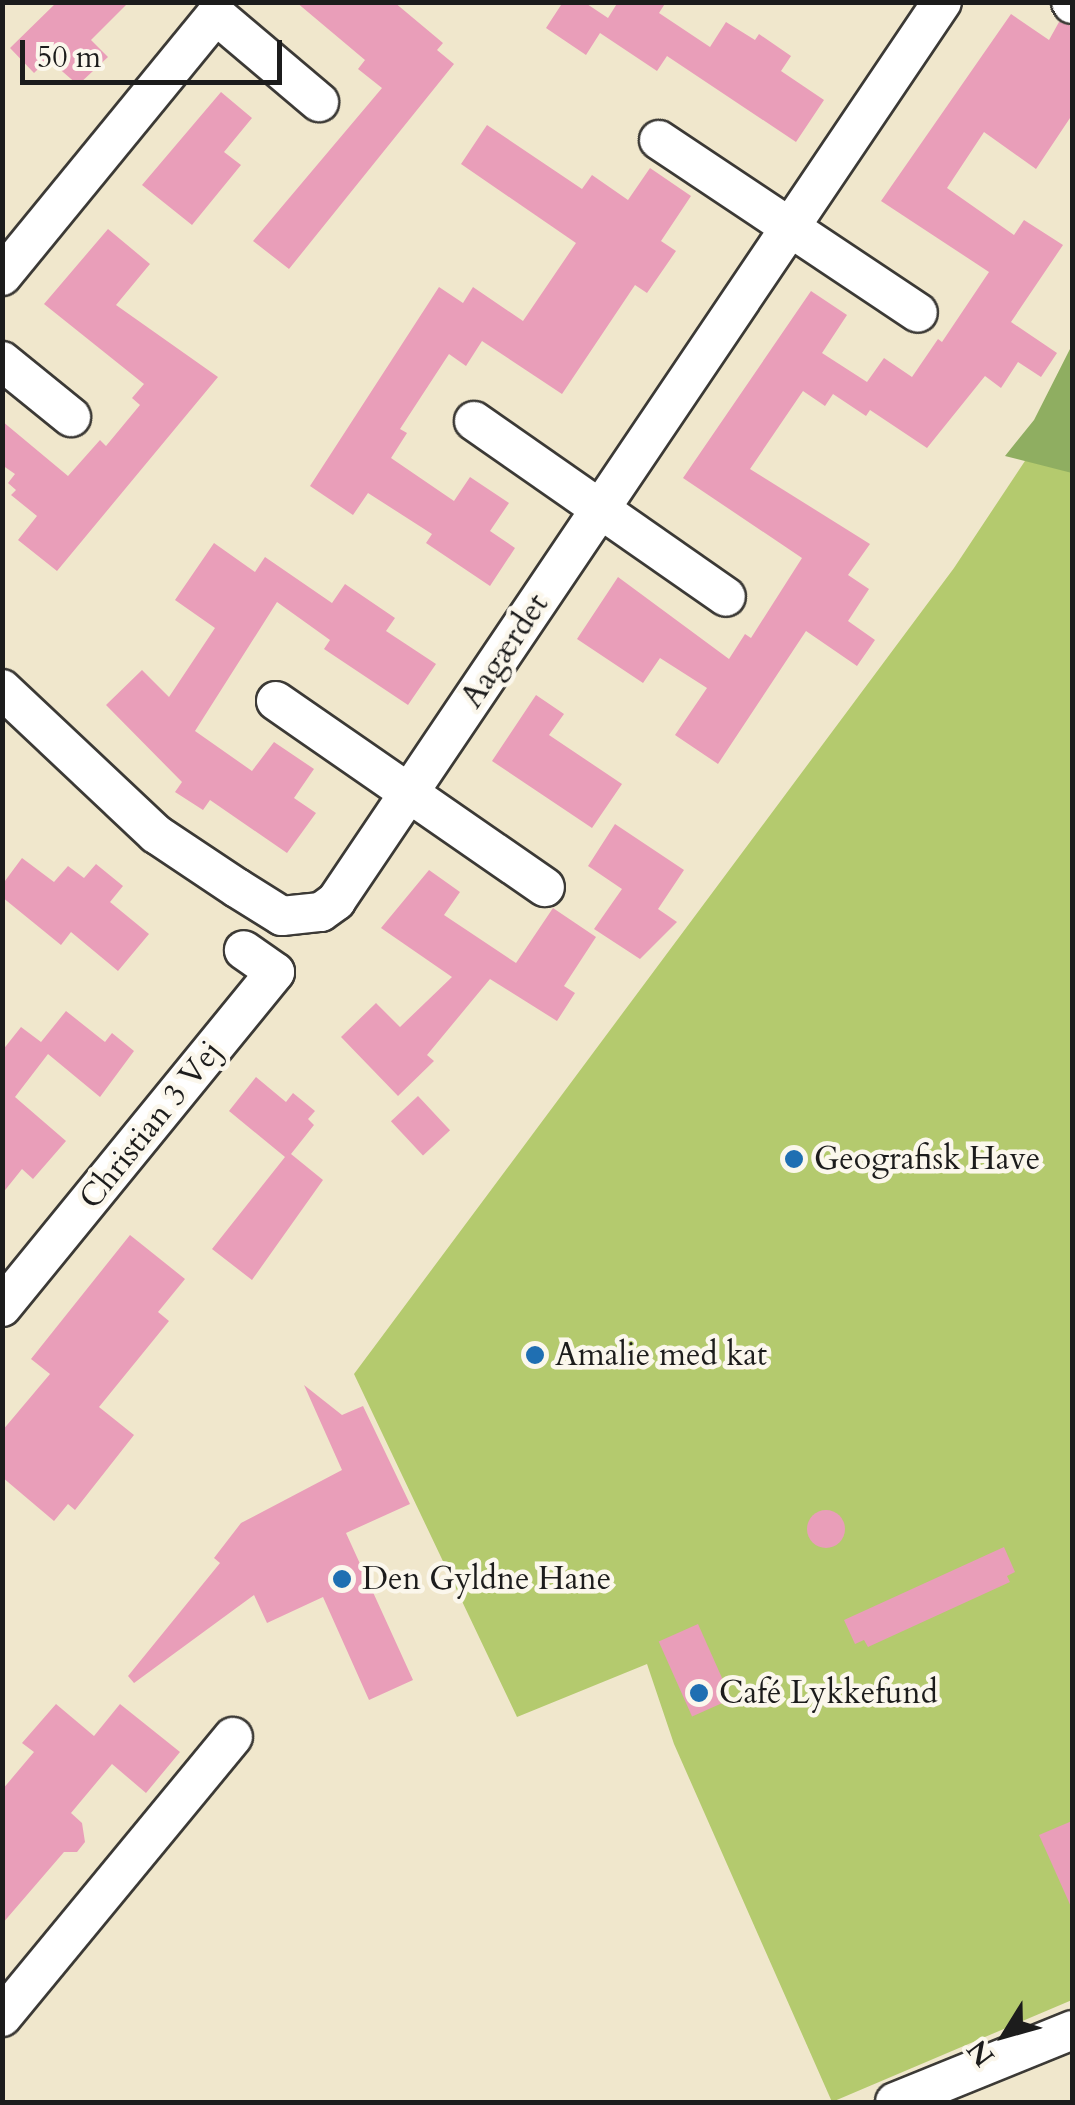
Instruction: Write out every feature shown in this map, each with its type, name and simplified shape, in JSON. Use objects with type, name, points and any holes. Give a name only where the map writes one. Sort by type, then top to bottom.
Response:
[{"type":"street","name":"Aagærdet","points":[[2,688],[156,834],[282,916],[321,912],[336,901],[942,2]]},
{"type":"street","points":[[2,276],[210,9],[319,102]]},
{"type":"street","points":[[659,140],[918,313]]},
{"type":"street","points":[[2,361],[71,417]]},
{"type":"street","points":[[474,422],[726,597]]},
{"type":"street","points":[[276,701],[545,887]]},
{"type":"street","name":"Christian 3 Vej","points":[[2,1307],[276,972],[244,950]]},
{"type":"street","points":[[2,2017],[233,1736]]},
{"type":"street","points":[[895,2102],[1072,2030]]},
{"type":"green space","points":[[1072,345],[1072,473],[1005,456],[1034,420]]},
{"type":"green space","name":"Geografisk Have","points":[[1072,390],[1072,2000],[832,2102],[674,1744],[647,1664],[517,1717],[354,1374],[954,568]]},
{"type":"building","points":[[57,2],[129,2],[91,40],[108,57],[78,85],[48,59],[34,73],[10,48]]},
{"type":"building","points":[[296,2],[394,2],[443,43],[437,50],[454,64],[289,269],[253,241],[382,88],[358,69],[365,60]]},
{"type":"building","points":[[563,2],[584,2],[608,18],[618,2],[666,2],[659,13],[710,47],[726,22],[755,40],[759,34],[791,56],[781,71],[824,100],[796,142],[667,56],[657,71],[600,33],[586,55],[546,28]]},
{"type":"building","points":[[1011,14],[1049,40],[1059,22],[1072,26],[1072,115],[1036,169],[984,132],[947,188],[1014,235],[1024,220],[1063,245],[1011,322],[1057,353],[1041,377],[1018,362],[1001,388],[985,376],[927,448],[870,410],[866,416],[833,394],[825,406],[803,391],[750,469],[870,544],[848,575],[869,589],[848,621],[875,640],[857,666],[806,631],[718,764],[675,735],[707,688],[660,658],[643,683],[577,639],[618,577],[729,659],[745,634],[751,638],[802,558],[683,478],[811,291],[847,315],[822,353],[867,382],[884,358],[912,377],[938,339],[942,342],[989,272],[881,201]]},
{"type":"building","points":[[221,92],[252,118],[224,152],[241,165],[192,225],[142,185]]},
{"type":"building","points":[[487,125],[582,189],[592,175],[628,200],[650,168],[691,196],[661,241],[676,251],[647,293],[635,285],[562,394],[482,341],[466,366],[449,354],[400,429],[407,433],[391,458],[454,501],[470,477],[509,503],[490,531],[515,548],[490,586],[426,543],[432,534],[368,493],[353,515],[310,486],[439,287],[463,303],[473,287],[523,321],[576,243],[461,164]]},
{"type":"building","points":[[108,229],[150,264],[116,305],[218,377],[57,571],[18,540],[37,516],[11,495],[16,490],[8,483],[15,474],[2,465],[2,421],[68,476],[100,440],[106,446],[140,405],[132,398],[144,384],[44,304]]},
{"type":"building","points":[[214,543],[255,572],[265,557],[332,603],[345,584],[395,618],[386,631],[436,664],[408,705],[324,649],[330,640],[277,602],[195,731],[252,771],[274,742],[314,769],[294,798],[316,813],[287,853],[210,800],[203,810],[175,792],[182,782],[106,705],[142,670],[169,697],[215,628],[175,600]]},
{"type":"building","points":[[536,695],[564,714],[549,735],[622,784],[592,828],[492,761]]},
{"type":"building","points":[[615,824],[684,870],[658,909],[677,922],[640,959],[594,929],[622,889],[588,866]]},
{"type":"building","points":[[22,858],[54,882],[68,866],[84,878],[96,864],[123,886],[110,902],[149,934],[118,971],[71,932],[61,945],[2,897],[2,885]]},
{"type":"building","points":[[429,870],[460,892],[444,915],[516,963],[553,908],[596,937],[564,986],[575,993],[557,1021],[490,979],[427,1055],[434,1061],[398,1096],[341,1037],[376,1003],[400,1027],[452,977],[381,928]]},
{"type":"building","points":[[66,1011],[105,1042],[112,1033],[134,1051],[100,1097],[48,1054],[15,1097],[66,1141],[33,1179],[22,1169],[2,1194],[2,1051],[21,1027],[41,1042]]},
{"type":"building","points":[[256,1077],[286,1102],[293,1093],[315,1111],[308,1119],[314,1125],[291,1154],[323,1180],[252,1280],[212,1249],[285,1157],[229,1111]]},
{"type":"building","points":[[418,1096],[450,1130],[423,1156],[391,1121]]},
{"type":"building","points":[[130,1235],[185,1279],[158,1312],[169,1321],[99,1407],[134,1435],[75,1510],[68,1504],[54,1521],[2,1477],[2,1431],[50,1374],[31,1359]]},
{"type":"building","points":[[304,1385],[342,1415],[363,1406],[410,1504],[346,1533],[413,1680],[369,1700],[323,1597],[267,1623],[254,1595],[134,1683],[128,1676],[220,1563],[214,1558],[241,1523],[342,1470]]},
{"type":"building","points":[[826,1510],[839,1516],[845,1529],[839,1542],[826,1548],[813,1542],[807,1529],[813,1516]]},
{"type":"building","points":[[1004,1547],[1015,1572],[1007,1576],[1010,1582],[868,1647],[864,1640],[855,1644],[844,1620]]},
{"type":"building","points":[[698,1624],[731,1699],[692,1716],[659,1641]]},
{"type":"building","points":[[56,1704],[94,1736],[120,1704],[180,1752],[146,1793],[112,1764],[71,1813],[82,1823],[85,1842],[77,1852],[64,1852],[2,1924],[2,1790],[34,1752],[22,1743]]},
{"type":"building","points":[[1072,1821],[1072,1909],[1039,1835]]},
{"type":"place","name":"Geografisk Have","points":[[794,1159]]},
{"type":"place","name":"Amalie med kat","points":[[535,1355]]},
{"type":"place","name":"Den Gyldne Hane","points":[[342,1579]]},
{"type":"place","name":"Café Lykkefund","points":[[699,1693]]}]
